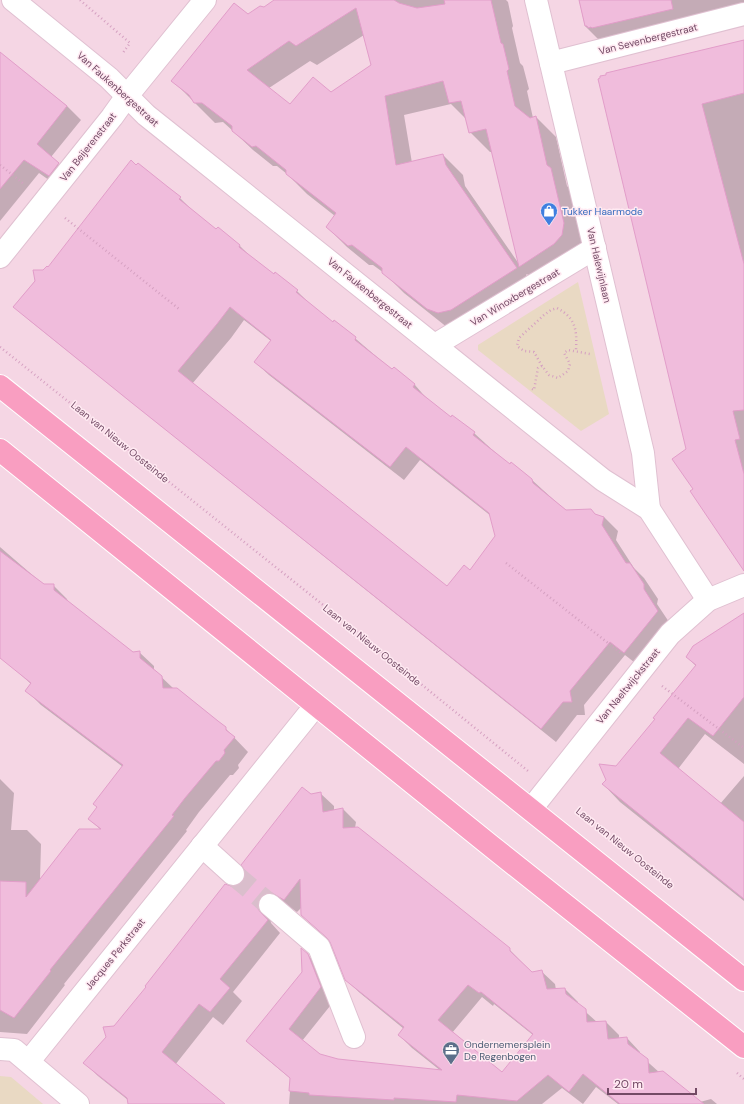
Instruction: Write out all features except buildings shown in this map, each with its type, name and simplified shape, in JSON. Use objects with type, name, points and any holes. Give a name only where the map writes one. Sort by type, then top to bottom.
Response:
[{"type":"main road","points":[[0,386],[744,980]]},
{"type":"main road","points":[[0,450],[491,846],[744,1047]]},
{"type":"street","name":"Van Faukenbergestraat","points":[[13,0],[109,78],[146,115],[516,411],[603,480],[649,508],[708,600]]},
{"type":"street","name":"Van Beijerenstraat","points":[[0,257],[205,0]]},
{"type":"street","name":"Van Halewijnlaan","points":[[536,0],[643,453],[649,508]]},
{"type":"street","name":"Van Sevenbergestraat","points":[[551,63],[744,14]]},
{"type":"street","name":"Van Winoxbergestraat","points":[[435,345],[595,248]]},
{"type":"street","name":"Van Naeltwijckstraat","points":[[531,810],[670,634],[708,600],[744,585]]},
{"type":"street","name":"Jacques Perkstraat","points":[[29,1061],[316,704]]},
{"type":"street","points":[[202,846],[233,874]]},
{"type":"street","points":[[270,905],[319,947],[354,1037]]},
{"type":"street","points":[[0,1049],[14,1050],[29,1061],[78,1104]]},
{"type":"path","points":[[80,0],[130,43],[121,55]]},
{"type":"path","points":[[0,165],[179,309]]},
{"type":"path","points":[[576,350],[576,330],[572,320],[566,313],[557,308],[550,310],[519,338],[517,346],[524,351],[534,352],[549,375],[558,378],[568,371],[570,364],[564,353],[568,350],[576,350],[590,354],[594,350],[618,349]]},
{"type":"path","name":"Laan van Nieuw Oosteinde","points":[[0,347],[365,638],[548,787]]},
{"type":"path","points":[[516,411],[529,388],[534,390],[538,368],[542,366]]},
{"type":"path","points":[[506,563],[641,670],[744,748]]},
{"type":"shaded area","points":[[0,0],[744,0],[744,1104],[0,1104]]},
{"type":"shaded area","points":[[578,282],[609,414],[581,431],[478,350],[478,345]]},
{"type":"shaded area","points":[[0,1076],[11,1077],[43,1104],[0,1104]]},
{"type":"tunnel","points":[[233,874],[270,905]]},
{"type":"place","name":"Tukker Haarmode","points":[[549,226]]},
{"type":"place","name":"Ondernemersplein De Regenbogen","points":[[451,1065]]}]
